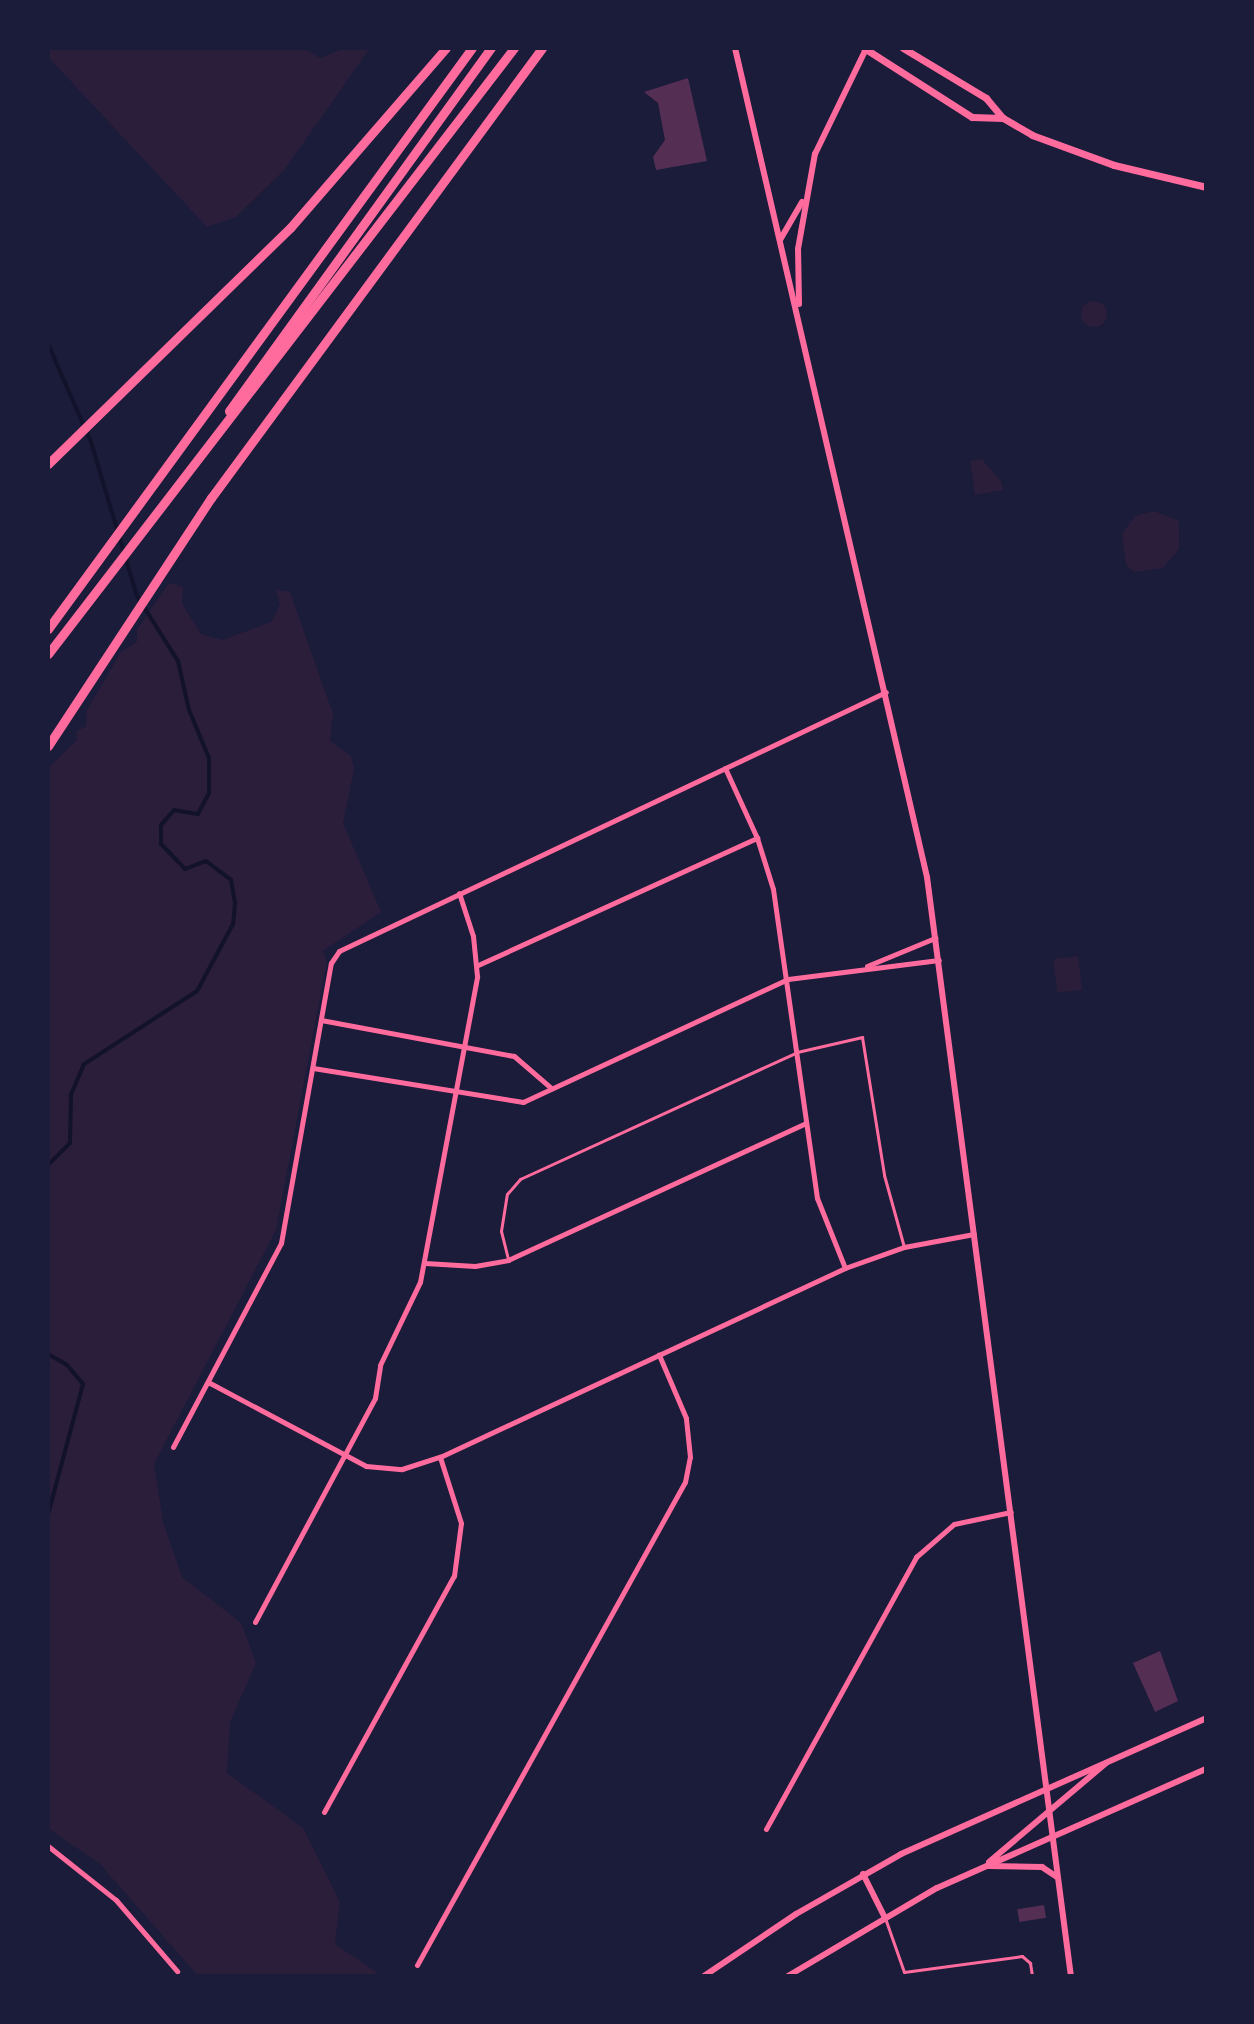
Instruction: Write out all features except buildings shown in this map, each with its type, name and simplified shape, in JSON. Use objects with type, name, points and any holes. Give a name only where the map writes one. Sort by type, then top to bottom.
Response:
[{"type":"highway","points":[[48,464],[290,228],[446,48]]},
{"type":"highway","points":[[48,629],[472,48]]},
{"type":"highway","points":[[48,654],[207,444],[491,48]]},
{"type":"highway","points":[[207,444],[267,374],[514,48]]},
{"type":"highway","points":[[48,746],[169,560],[542,48]]},
{"type":"main road","points":[[865,48],[972,117],[1003,118],[1114,165],[1206,187]]},
{"type":"main road","points":[[903,48],[986,98],[1003,118]]},
{"type":"street","points":[[735,48],[887,692],[936,938],[1071,1976]]},
{"type":"street","points":[[800,316],[798,249],[806,195],[823,134],[865,48]]},
{"type":"street","points":[[780,240],[806,195]]},
{"type":"street","points":[[173,1447],[281,1243],[331,963],[345,946],[887,692]]},
{"type":"street","points":[[725,768],[757,838],[775,898],[818,1207],[845,1268]]},
{"type":"street","points":[[478,965],[757,838]]},
{"type":"street","points":[[255,1622],[375,1398],[377,1381],[425,1263],[478,965],[459,893]]},
{"type":"street","points":[[858,970],[936,938]]},
{"type":"street","points":[[313,1068],[523,1102],[788,979],[939,960]]},
{"type":"street","points":[[321,1020],[514,1056],[550,1087]]},
{"type":"street","points":[[425,1263],[475,1266],[508,1260],[806,1123]]},
{"type":"street","points":[[208,1382],[345,1455],[386,1469],[440,1457],[845,1268],[904,1247],[974,1234]]},
{"type":"street","points":[[417,1965],[685,1482],[690,1457],[686,1418],[659,1355]]},
{"type":"street","points":[[324,1812],[454,1576],[461,1523],[440,1457]]},
{"type":"street","points":[[766,1829],[916,1557],[954,1524],[1011,1512]]},
{"type":"street","points":[[704,1976],[863,1874],[1046,1787],[1206,1718]]},
{"type":"street","points":[[984,1866],[1112,1759]]},
{"type":"street","points":[[788,1976],[884,1916],[984,1866],[1206,1769]]},
{"type":"street","points":[[48,1846],[116,1900],[177,1971]]},
{"type":"street","points":[[984,1866],[1042,1867],[1057,1877]]},
{"type":"street","points":[[863,1874],[884,1916]]},
{"type":"lane","points":[[508,1260],[501,1231],[507,1194],[520,1179],[797,1052],[862,1037],[884,1175],[904,1247]]},
{"type":"lane","points":[[884,1916],[904,1972],[1022,1956],[1030,1963],[1032,1976]]},
{"type":"shaded area","points":[[48,48],[303,48],[320,58],[345,48],[370,48],[285,169],[236,217],[207,227],[48,57]]},
{"type":"shaded area","points":[[1094,301],[1103,305],[1107,314],[1103,323],[1094,327],[1085,323],[1081,314],[1085,305]]},
{"type":"shaded area","points":[[982,459],[1001,481],[1003,490],[975,495],[970,461]]},
{"type":"shaded area","points":[[1154,511],[1179,521],[1179,549],[1163,568],[1135,572],[1126,565],[1122,534],[1135,516]]},
{"type":"shaded area","points":[[169,583],[183,587],[182,604],[201,634],[222,640],[271,622],[280,605],[276,590],[290,592],[333,714],[330,741],[351,756],[354,769],[343,823],[381,912],[323,951],[327,961],[276,1230],[154,1464],[163,1522],[182,1577],[241,1623],[256,1663],[230,1722],[227,1773],[303,1828],[340,1902],[335,1944],[382,1976],[198,1976],[100,1864],[48,1828],[48,768],[77,740],[76,732],[86,726],[87,710],[121,652],[137,642],[137,630]]},
{"type":"shaded area","points":[[1078,956],[1082,990],[1057,993],[1053,959]]},
{"type":"waterway","points":[[48,344],[91,442],[137,596],[178,661],[189,710],[209,758],[209,793],[198,814],[174,810],[161,825],[161,844],[185,869],[206,861],[231,880],[235,903],[233,924],[197,991],[84,1064],[71,1095],[70,1143],[48,1165]]},
{"type":"waterway","points":[[48,1354],[67,1365],[83,1384],[48,1515]]}]
